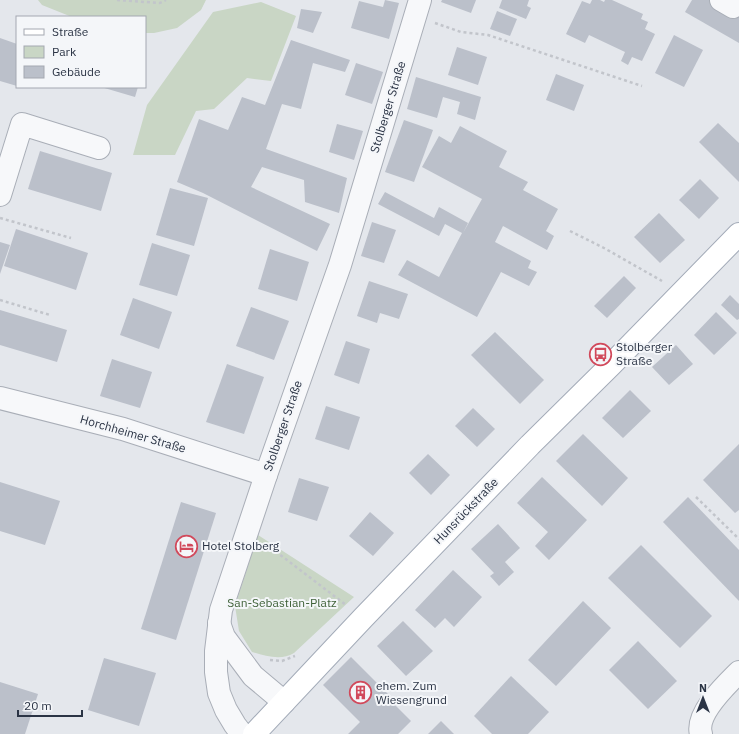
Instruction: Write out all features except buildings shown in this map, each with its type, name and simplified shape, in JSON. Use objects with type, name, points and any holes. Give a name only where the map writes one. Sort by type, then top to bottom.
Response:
[{"type":"main road","name":"Hunsrückstraße","points":[[254,734],[363,618],[530,445],[611,365],[739,234]]},
{"type":"street","name":"Stolberger Straße","points":[[242,734],[234,725],[219,693],[216,672],[216,651],[221,610],[266,475],[340,265],[418,8]]},
{"type":"street","points":[[0,195],[22,124],[99,148]]},
{"type":"street","name":"Horchheimer Straße","points":[[0,398],[123,430],[266,475]]},
{"type":"street","points":[[219,623],[224,637],[253,676],[284,702]]},
{"type":"street","points":[[698,733],[707,709],[715,696],[737,680]]},
{"type":"path","points":[[117,0],[160,3],[166,0]]},
{"type":"path","points":[[418,8],[461,32],[488,35],[503,39],[642,86]]},
{"type":"path","points":[[0,218],[71,238]]},
{"type":"path","points":[[570,231],[604,248],[682,292]]},
{"type":"path","points":[[0,300],[50,315]]},
{"type":"path","points":[[696,498],[739,539]]},
{"type":"path","points":[[247,532],[252,534],[363,618]]},
{"type":"path","points":[[269,660],[282,661],[295,657],[300,652]]},
{"type":"green space","points":[[38,0],[206,0],[201,10],[177,28],[154,33],[146,33],[146,16],[70,16],[42,5]]},
{"type":"green space","points":[[261,2],[296,16],[271,81],[247,78],[214,109],[196,111],[175,155],[133,155],[147,105],[213,12]]},
{"type":"green space","name":"San-Sebastian-Platz","points":[[258,535],[354,597],[294,653],[284,657],[273,657],[252,652],[239,631],[235,606]]},
{"type":"place","name":"Stolberger Straße","points":[[600,354]]},
{"type":"place","name":"Hotel Stolberg","points":[[186,546]]},
{"type":"place","name":"ehem. Zum Wiesengrund","points":[[360,693]]}]
